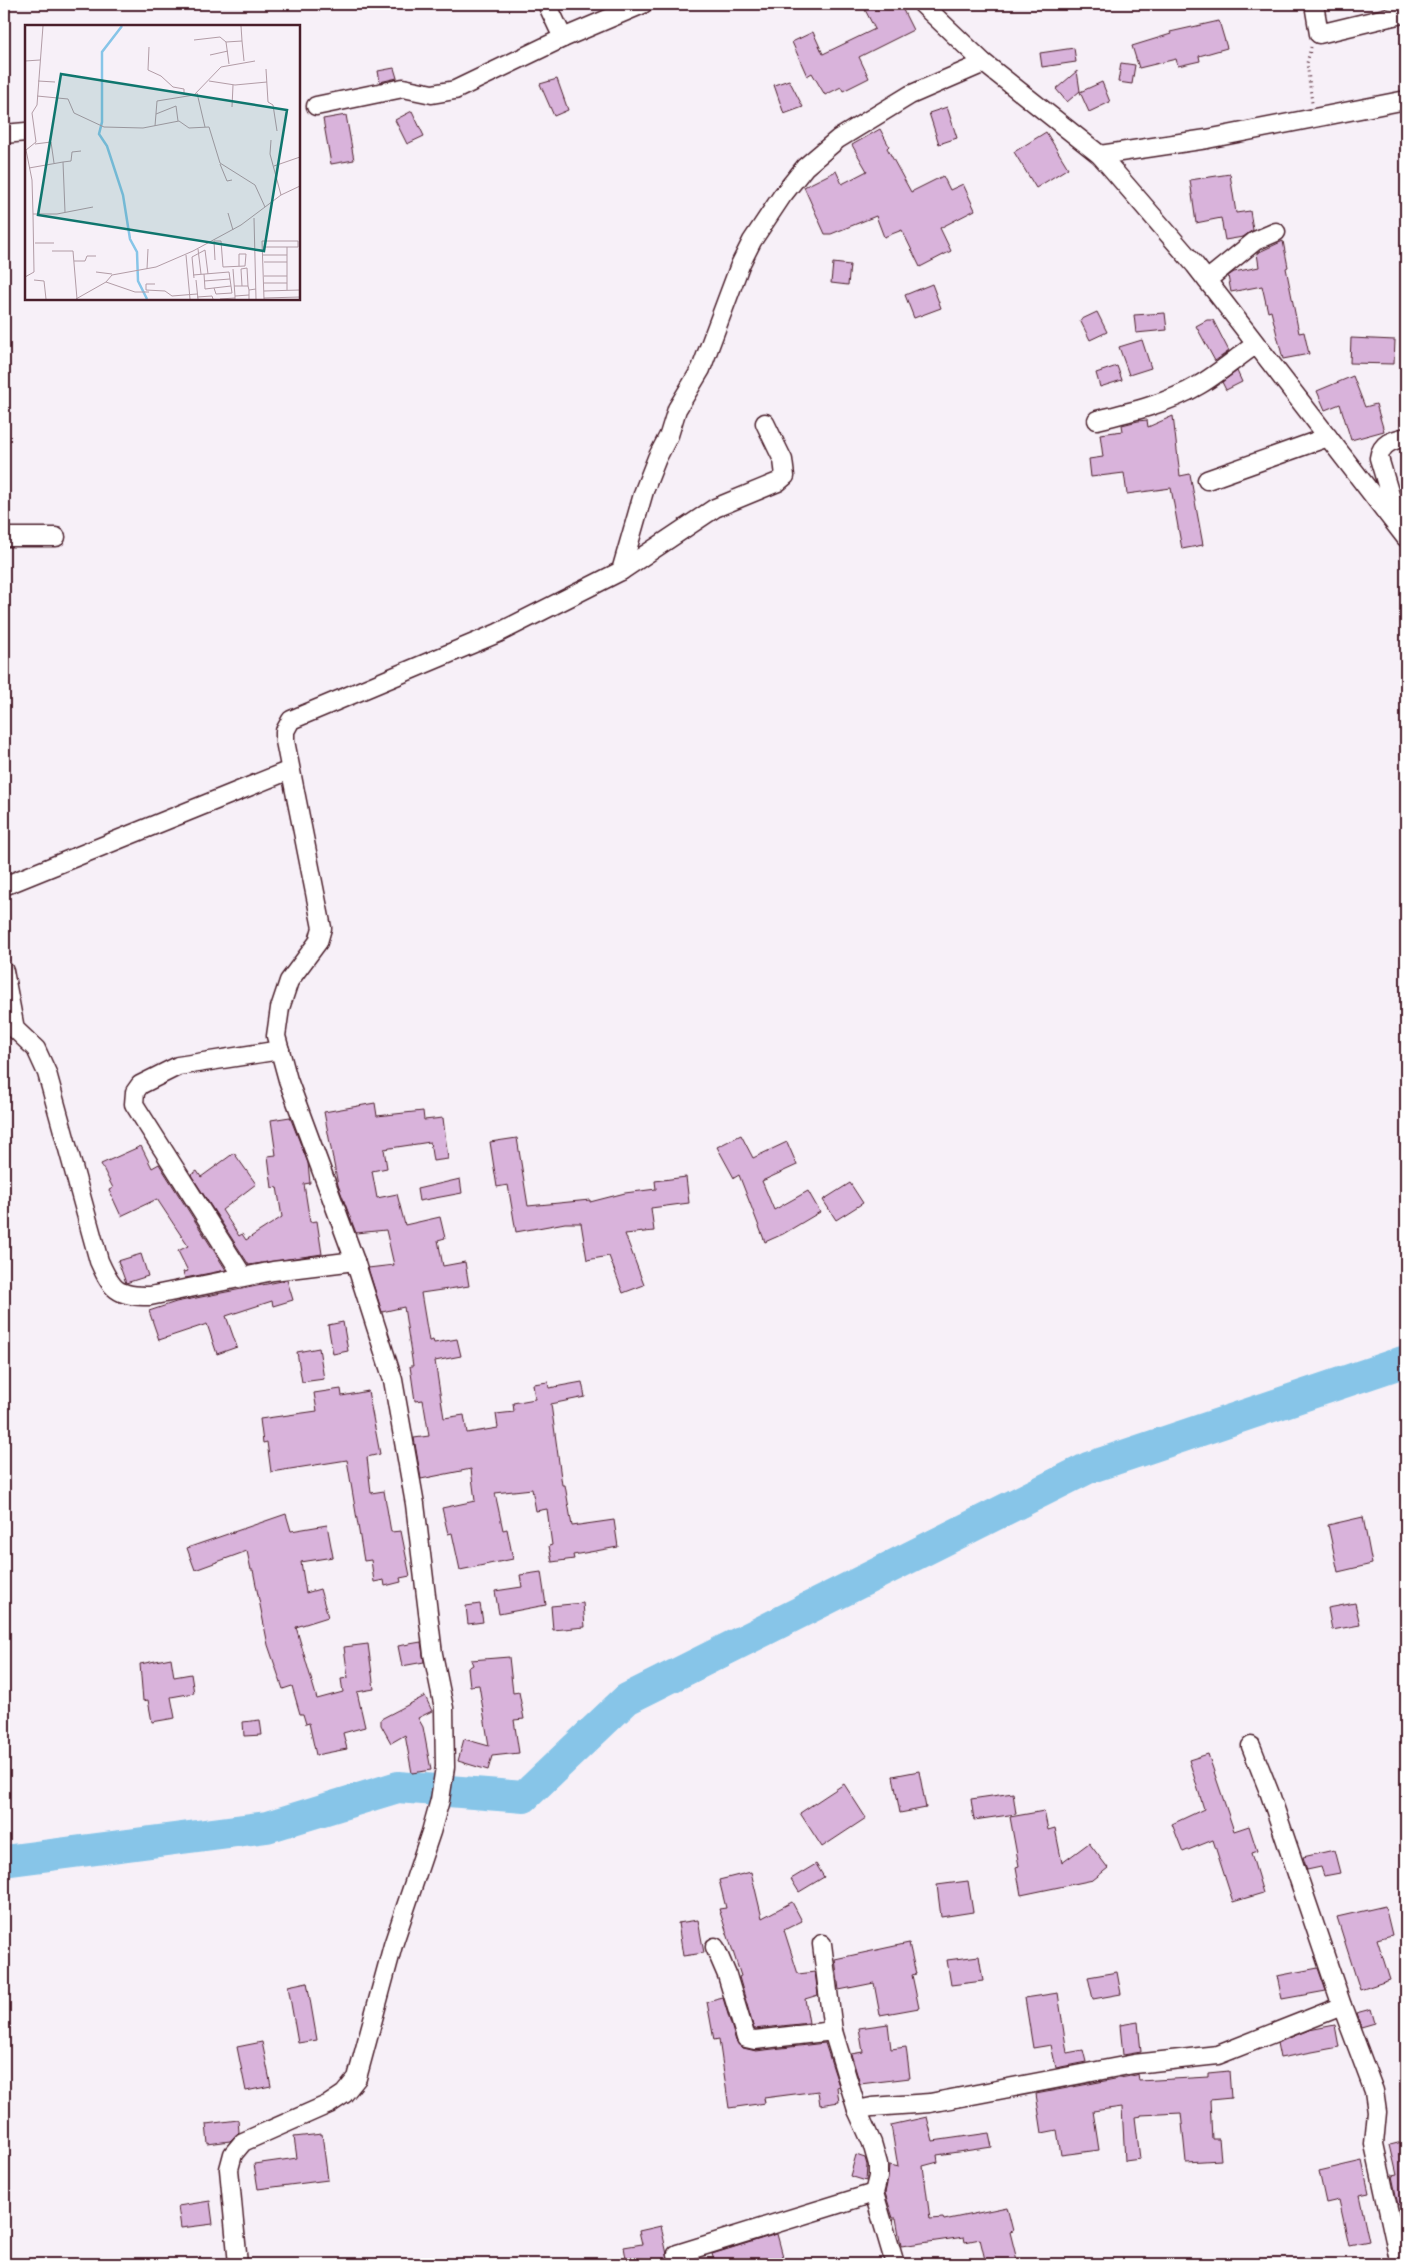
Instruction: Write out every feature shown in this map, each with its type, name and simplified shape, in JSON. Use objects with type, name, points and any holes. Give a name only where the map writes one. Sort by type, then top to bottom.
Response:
[{"type":"street","points":[[547,4],[563,38]]},
{"type":"street","points":[[316,106],[403,88],[432,94],[455,90],[563,38],[643,4]]},
{"type":"street","points":[[922,4],[984,63],[1100,155],[1206,280],[1328,437],[1396,512]]},
{"type":"street","points":[[1314,4],[1319,34],[1375,11],[1406,13]]},
{"type":"street","points":[[621,571],[644,491],[669,434],[677,409],[701,369],[740,265],[752,241],[782,196],[804,167],[838,139],[910,95],[984,63]]},
{"type":"street","points":[[1100,155],[1207,139],[1406,100]]},
{"type":"street","points":[[4,134],[25,132]]},
{"type":"street","points":[[1206,280],[1248,246],[1276,232]]},
{"type":"street","points":[[1097,420],[1122,414],[1179,395],[1199,385],[1255,344]]},
{"type":"street","points":[[238,2264],[229,2169],[233,2154],[243,2142],[255,2135],[329,2104],[344,2094],[357,2078],[393,1946],[431,1832],[440,1800],[445,1767],[444,1708],[433,1654],[415,1504],[393,1380],[355,1261],[288,1080],[276,1036],[280,1008],[289,981],[318,942],[322,928],[290,770],[285,731],[291,720],[498,634],[621,571],[715,508],[778,482],[785,476],[783,460],[765,423]]},
{"type":"street","points":[[1207,480],[1328,437]]},
{"type":"street","points":[[1406,437],[1386,444],[1380,450],[1379,458],[1406,538]]},
{"type":"street","points":[[4,537],[56,537]]},
{"type":"street","points":[[4,886],[290,770]]},
{"type":"street","points":[[4,971],[9,1029],[36,1048],[47,1073],[99,1261],[109,1283],[119,1291],[131,1296],[150,1296],[243,1276],[355,1261]]},
{"type":"street","points":[[243,1276],[134,1104],[135,1092],[140,1084],[178,1066],[280,1050]]},
{"type":"street","points":[[1250,1746],[1270,1794],[1376,2100],[1374,2144],[1400,2264]]},
{"type":"street","points":[[822,1944],[833,2031],[857,2110],[872,2143],[878,2164],[878,2177],[874,2193],[894,2264]]},
{"type":"street","points":[[715,1947],[746,2038],[755,2040],[833,2031]]},
{"type":"street","points":[[857,2110],[930,2102],[1134,2064],[1218,2054],[1342,2006]]},
{"type":"street","points":[[680,2264],[677,2254],[874,2193]]},
{"type":"path","points":[[1314,118],[1307,63],[1312,44],[1319,34]]},
{"type":"building","points":[[862,4],[900,4],[913,30],[859,57],[869,78],[843,91],[841,87],[825,95],[812,73],[807,76],[792,42],[813,32],[823,54],[875,29]]},
{"type":"building","points":[[1219,21],[1227,48],[1199,56],[1200,61],[1178,66],[1176,59],[1139,68],[1132,46],[1171,34],[1170,32]]},
{"type":"building","points":[[1074,48],[1076,62],[1042,67],[1040,53]]},
{"type":"building","points":[[1121,63],[1135,65],[1132,84],[1118,82]]},
{"type":"building","points":[[394,68],[397,78],[380,82],[378,71]]},
{"type":"building","points":[[1077,71],[1080,91],[1067,102],[1056,89]]},
{"type":"building","points":[[557,79],[568,110],[554,116],[540,84]]},
{"type":"building","points":[[789,80],[803,107],[784,114],[774,85]]},
{"type":"building","points":[[1102,82],[1110,102],[1089,112],[1080,92]]},
{"type":"building","points":[[947,107],[957,138],[939,144],[929,113]]},
{"type":"building","points":[[412,111],[424,136],[407,144],[395,120]]},
{"type":"building","points":[[346,115],[354,160],[331,164],[323,119]]},
{"type":"building","points":[[880,129],[889,146],[887,148],[911,192],[943,176],[950,190],[963,184],[975,210],[940,228],[951,251],[920,267],[902,230],[884,237],[876,216],[831,234],[825,234],[804,187],[836,171],[842,184],[867,171],[852,145]]},
{"type":"building","points":[[1046,132],[1068,168],[1036,188],[1014,152]]},
{"type":"building","points":[[1230,174],[1236,213],[1250,211],[1253,230],[1243,237],[1225,240],[1221,218],[1196,223],[1190,180]]},
{"type":"building","points":[[1283,241],[1288,267],[1286,268],[1299,333],[1304,332],[1309,354],[1283,359],[1271,311],[1268,312],[1262,286],[1231,292],[1228,276],[1234,272],[1259,267],[1257,253]]},
{"type":"building","points":[[833,263],[850,265],[848,285],[831,283]]},
{"type":"building","points":[[932,284],[941,308],[914,318],[905,295]]},
{"type":"building","points":[[1097,312],[1107,332],[1090,340],[1080,320]]},
{"type":"building","points":[[1165,313],[1167,330],[1136,333],[1134,315]]},
{"type":"building","points":[[1207,320],[1213,320],[1229,351],[1215,361],[1196,326]]},
{"type":"building","points":[[1351,338],[1395,340],[1394,364],[1350,363]]},
{"type":"building","points":[[1142,340],[1151,368],[1129,375],[1119,347]]},
{"type":"building","points":[[1117,366],[1122,380],[1100,387],[1096,373]]},
{"type":"building","points":[[1237,371],[1242,382],[1226,390],[1222,382]]},
{"type":"building","points":[[1353,376],[1365,407],[1376,404],[1384,431],[1351,440],[1340,404],[1325,410],[1317,391]]},
{"type":"building","points":[[1173,416],[1180,476],[1190,474],[1203,545],[1182,549],[1171,488],[1127,494],[1124,473],[1091,477],[1089,459],[1103,457],[1100,434],[1123,431],[1122,425],[1138,421],[1147,420],[1148,427]]},
{"type":"building","points":[[375,1103],[377,1116],[423,1111],[424,1120],[443,1118],[448,1159],[433,1161],[430,1142],[384,1149],[387,1168],[372,1171],[377,1198],[397,1194],[405,1225],[440,1217],[445,1238],[438,1240],[443,1266],[465,1262],[469,1286],[421,1293],[429,1341],[433,1340],[434,1343],[457,1339],[461,1356],[435,1361],[444,1418],[464,1415],[467,1433],[498,1428],[496,1414],[514,1412],[513,1403],[535,1399],[533,1384],[548,1382],[549,1388],[582,1382],[585,1397],[551,1404],[562,1485],[565,1485],[572,1526],[614,1520],[618,1547],[573,1555],[574,1559],[552,1562],[549,1546],[552,1545],[547,1509],[536,1511],[532,1489],[495,1493],[503,1530],[507,1529],[513,1559],[460,1570],[452,1533],[448,1534],[442,1508],[475,1501],[471,1469],[421,1479],[414,1438],[429,1436],[423,1400],[415,1401],[410,1366],[413,1366],[404,1307],[382,1312],[368,1268],[394,1265],[386,1230],[356,1233],[338,1185],[324,1112]]},
{"type":"building","points":[[290,1117],[308,1163],[310,1183],[304,1184],[310,1222],[317,1221],[322,1254],[249,1265],[191,1175],[197,1171],[201,1177],[234,1153],[256,1184],[222,1210],[239,1236],[242,1234],[246,1240],[282,1217],[277,1187],[272,1188],[268,1156],[276,1155],[271,1120]]},
{"type":"building","points":[[741,1135],[753,1158],[787,1142],[797,1165],[762,1181],[774,1210],[808,1191],[820,1212],[783,1234],[765,1242],[739,1175],[734,1178],[717,1147]]},
{"type":"building","points":[[517,1138],[528,1206],[590,1200],[590,1202],[625,1193],[656,1189],[655,1181],[686,1177],[689,1203],[651,1208],[654,1231],[625,1234],[644,1285],[623,1293],[609,1256],[587,1260],[581,1223],[565,1223],[516,1232],[508,1185],[497,1187],[490,1142]]},
{"type":"building","points":[[141,1146],[152,1168],[159,1164],[226,1270],[185,1278],[183,1272],[188,1271],[178,1251],[188,1246],[157,1199],[121,1216],[109,1190],[113,1188],[101,1164]]},
{"type":"building","points":[[460,1179],[462,1193],[419,1201],[417,1189]]},
{"type":"building","points":[[850,1183],[863,1203],[836,1220],[823,1200]]},
{"type":"building","points":[[141,1254],[148,1276],[126,1283],[118,1261]]},
{"type":"building","points":[[287,1280],[293,1300],[273,1306],[272,1301],[226,1316],[237,1347],[217,1354],[207,1324],[159,1340],[149,1311],[176,1302]]},
{"type":"building","points":[[343,1322],[348,1351],[333,1354],[328,1325]]},
{"type":"building","points":[[319,1348],[324,1379],[302,1382],[297,1352]]},
{"type":"building","points":[[341,1389],[342,1396],[368,1391],[380,1454],[367,1457],[371,1493],[384,1491],[391,1532],[401,1531],[410,1576],[400,1578],[401,1582],[385,1586],[384,1580],[374,1582],[371,1560],[364,1561],[347,1460],[271,1472],[267,1442],[263,1443],[260,1419],[317,1411],[314,1393]]},
{"type":"building","points":[[286,1514],[291,1531],[327,1525],[333,1557],[301,1562],[306,1593],[320,1589],[328,1617],[296,1627],[317,1699],[343,1692],[341,1679],[348,1678],[344,1647],[368,1644],[374,1689],[357,1692],[365,1727],[343,1733],[347,1749],[316,1755],[309,1723],[306,1724],[303,1714],[300,1714],[292,1686],[283,1689],[268,1645],[253,1570],[251,1570],[247,1551],[195,1570],[187,1548]]},
{"type":"building","points":[[1363,1517],[1372,1564],[1338,1572],[1328,1525]]},
{"type":"building","points":[[541,1572],[546,1605],[499,1614],[495,1591],[522,1587],[520,1575]]},
{"type":"building","points":[[583,1603],[585,1627],[553,1630],[551,1606]]},
{"type":"building","points":[[1355,1603],[1360,1625],[1332,1630],[1328,1608]]},
{"type":"building","points":[[480,1604],[483,1622],[468,1624],[466,1606]]},
{"type":"building","points":[[421,1642],[424,1662],[402,1666],[398,1646]]},
{"type":"building","points":[[509,1657],[513,1693],[519,1692],[524,1719],[514,1720],[519,1753],[492,1756],[488,1770],[458,1761],[464,1739],[489,1746],[479,1685],[470,1686],[468,1668],[473,1665],[471,1660]]},
{"type":"building","points":[[171,1658],[174,1677],[191,1674],[194,1693],[171,1697],[175,1718],[152,1722],[148,1700],[143,1701],[140,1664]]},
{"type":"building","points":[[425,1696],[432,1711],[418,1718],[423,1727],[431,1770],[412,1773],[405,1735],[391,1743],[381,1725],[381,1719]]},
{"type":"building","points":[[260,1720],[262,1735],[244,1736],[243,1722]]},
{"type":"building","points":[[1208,1754],[1234,1831],[1249,1826],[1257,1851],[1251,1853],[1263,1893],[1233,1902],[1213,1840],[1183,1852],[1172,1824],[1204,1809],[1189,1760]]},
{"type":"building","points":[[919,1771],[926,1808],[900,1813],[893,1776]]},
{"type":"building","points":[[844,1784],[866,1818],[822,1847],[800,1813]]},
{"type":"building","points":[[1013,1793],[1016,1814],[974,1820],[971,1799]]},
{"type":"building","points":[[1044,1811],[1048,1830],[1055,1828],[1062,1863],[1089,1843],[1108,1868],[1093,1880],[1021,1895],[1016,1867],[1019,1866],[1010,1817]]},
{"type":"building","points":[[1334,1850],[1340,1873],[1324,1876],[1321,1867],[1307,1870],[1303,1857]]},
{"type":"building","points":[[816,1864],[824,1877],[799,1892],[791,1879]]},
{"type":"building","points":[[751,1872],[762,1918],[792,1902],[802,1921],[784,1930],[798,1974],[815,1972],[818,1995],[805,1999],[809,2023],[754,2029],[739,1977],[741,1976],[719,1909],[726,1908],[719,1880]]},
{"type":"building","points":[[968,1881],[973,1912],[941,1917],[937,1885]]},
{"type":"building","points":[[1385,1906],[1392,1935],[1377,1939],[1390,1980],[1360,1990],[1337,1917]]},
{"type":"building","points":[[698,1920],[704,1953],[683,1956],[678,1923]]},
{"type":"building","points":[[909,1943],[916,1974],[912,1975],[919,2008],[880,2015],[874,1983],[839,1990],[835,1959]]},
{"type":"building","points":[[979,1956],[983,1981],[951,1985],[947,1960]]},
{"type":"building","points":[[1318,1968],[1326,1991],[1282,1999],[1277,1976]]},
{"type":"building","points":[[1117,1972],[1121,1994],[1093,1999],[1088,1977]]},
{"type":"building","points":[[307,1982],[317,2040],[298,2043],[288,1986]]},
{"type":"building","points":[[1058,1993],[1067,2053],[1083,2050],[1086,2062],[1056,2068],[1051,2045],[1033,2048],[1025,1998]]},
{"type":"building","points":[[723,1998],[736,2041],[743,2048],[756,2051],[825,2043],[839,2086],[837,2087],[839,2102],[820,2105],[818,2091],[764,2098],[765,2103],[729,2108],[719,2039],[714,2040],[707,2002]]},
{"type":"building","points":[[1371,2009],[1375,2023],[1361,2027],[1356,2013]]},
{"type":"building","points":[[1138,2022],[1141,2052],[1123,2055],[1120,2025]]},
{"type":"building","points":[[888,2024],[891,2049],[906,2047],[910,2078],[860,2084],[851,2054],[863,2052],[859,2028]]},
{"type":"building","points":[[1335,2025],[1339,2047],[1280,2058],[1277,2043],[1309,2030]]},
{"type":"building","points":[[262,2042],[271,2086],[246,2091],[237,2047]]},
{"type":"building","points":[[1229,2071],[1231,2098],[1210,2100],[1212,2139],[1219,2139],[1221,2160],[1186,2162],[1181,2113],[1135,2117],[1140,2159],[1125,2161],[1122,2107],[1093,2111],[1099,2150],[1061,2155],[1057,2130],[1042,2133],[1036,2094],[1138,2074],[1139,2081],[1208,2077],[1208,2073]]},
{"type":"building","points":[[927,2117],[933,2141],[989,2133],[992,2147],[937,2155],[938,2162],[923,2166],[930,2219],[943,2218],[944,2220],[1007,2207],[1013,2231],[1010,2232],[1018,2264],[986,2264],[980,2239],[965,2242],[964,2237],[901,2246],[896,2218],[893,2218],[885,2193],[889,2165],[898,2167],[891,2125]]},
{"type":"building","points":[[238,2120],[239,2132],[230,2141],[208,2144],[206,2124]]},
{"type":"building","points":[[322,2134],[328,2180],[258,2189],[254,2164],[297,2158],[294,2137]]},
{"type":"building","points":[[1406,2141],[1406,2203],[1398,2205],[1392,2176],[1397,2175],[1390,2145]]},
{"type":"building","points":[[856,2155],[865,2158],[867,2165],[866,2181],[850,2176]]},
{"type":"building","points":[[1362,2161],[1369,2193],[1359,2195],[1369,2241],[1349,2245],[1339,2200],[1326,2203],[1319,2171]]},
{"type":"building","points":[[210,2201],[213,2224],[181,2228],[178,2206]]},
{"type":"building","points":[[661,2226],[669,2264],[627,2264],[624,2247],[642,2244],[639,2231]]},
{"type":"building","points":[[777,2234],[785,2264],[715,2264],[712,2254]]},
{"type":"waterway","points":[[4,1861],[267,1827],[398,1787],[524,1797],[627,1699],[1088,1468],[1406,1361]]}]
